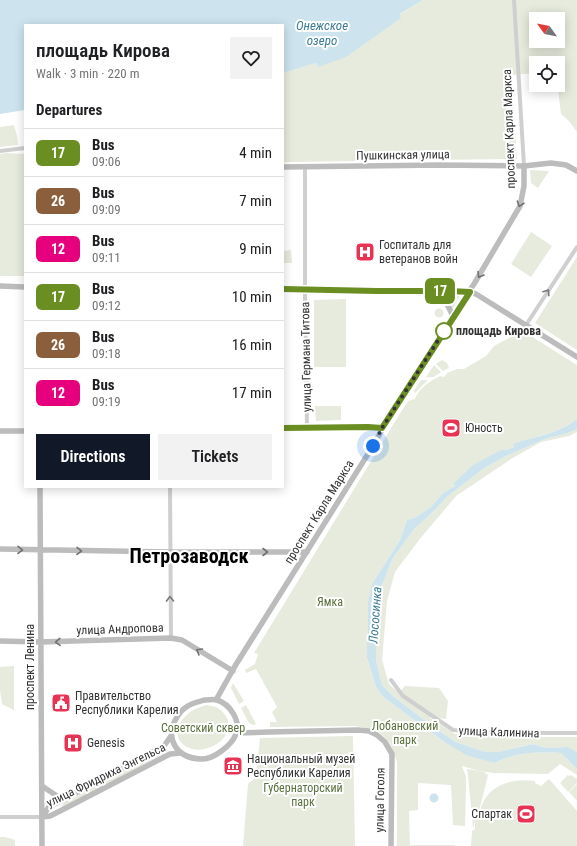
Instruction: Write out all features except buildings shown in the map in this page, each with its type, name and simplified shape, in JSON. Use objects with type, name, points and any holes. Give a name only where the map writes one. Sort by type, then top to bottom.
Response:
[{"type":"main road","name":"Пушкинская улица","points":[[284,167],[448,165],[524,166],[551,162],[566,165],[577,171]]},
{"type":"main road","name":"проспект Карла Маркса","points":[[216,700],[373,446],[382,428],[491,258],[520,206],[524,186],[524,166]]},
{"type":"main road","points":[[0,286],[24,287]]},
{"type":"main road","points":[[284,289],[470,292],[476,294],[577,357]]},
{"type":"main road","points":[[433,291],[447,304],[453,316]]},
{"type":"main road","points":[[284,428],[382,428]]},
{"type":"main road","points":[[0,431],[24,431]]},
{"type":"main road","name":"проспект Ленина","points":[[40,488],[42,846]]},
{"type":"main road","points":[[0,549],[170,552],[308,552]]},
{"type":"main road","name":"улица Андропова","points":[[0,641],[40,642],[171,638],[182,640],[233,671]]},
{"type":"main road","points":[[216,700],[225,704],[233,713],[238,726],[237,734],[233,740],[218,754],[210,758],[202,759],[193,758],[180,753],[173,742],[172,728],[184,708],[194,702],[216,700]]},
{"type":"main road","name":"улица Гоголя","points":[[237,734],[358,730],[369,731],[385,742],[392,754],[391,846]]},
{"type":"main road","name":"улица Фридриха Энгельса","points":[[42,817],[49,807],[164,746],[172,736]]},
{"type":"main road","name":"улица Фридриха Энгельса","points":[[42,817],[50,816],[170,754],[180,753]]},
{"type":"main road","points":[[42,786],[57,796],[65,799]]},
{"type":"main road","points":[[58,802],[59,807],[62,810]]},
{"type":"street","name":"проспект Карла Маркса","points":[[514,0],[524,166]]},
{"type":"street","points":[[0,151],[24,148]]},
{"type":"street","name":"улица Германа Титова","points":[[305,167],[307,428]]},
{"type":"street","points":[[526,325],[577,247]]},
{"type":"street","points":[[170,488],[171,638]]},
{"type":"street","name":"улица Калинина","points":[[391,680],[403,696],[452,730],[500,733],[577,734]]},
{"type":"street","name":"улица Фридриха Энгельса","points":[[0,817],[42,817]]},
{"type":"green space","points":[[423,0],[577,0],[577,132],[569,121],[561,114],[558,92],[565,92],[565,56],[529,56],[529,74],[511,75],[517,159],[284,162],[284,73],[316,63],[318,67],[401,17],[399,15]]},
{"type":"green space","points":[[14,125],[18,145],[0,147],[0,127]]},
{"type":"green space","points":[[0,154],[24,154],[24,276],[0,276]]},
{"type":"green space","points":[[530,170],[549,171],[538,188],[531,183]]},
{"type":"green space","points":[[531,232],[552,246],[531,277],[511,264]]},
{"type":"green space","points":[[291,250],[292,263],[284,263],[284,251]]},
{"type":"green space","points":[[577,257],[577,350],[535,323]]},
{"type":"green space","points":[[440,294],[460,296],[452,310],[446,299]]},
{"type":"green space","points":[[346,299],[346,367],[314,367],[314,300]]},
{"type":"green space","points":[[439,308],[444,313],[439,318],[434,313]]},
{"type":"green space","points":[[520,332],[528,334],[577,365],[577,419],[563,428],[514,443],[514,447],[501,450],[453,484],[455,486],[443,493],[431,507],[416,517],[407,520],[400,540],[372,584],[367,658],[376,687],[383,697],[443,741],[495,763],[503,759],[519,755],[535,753],[561,753],[577,769],[577,775],[560,764],[548,774],[494,773],[479,771],[462,766],[466,777],[465,826],[453,825],[451,785],[418,783],[418,810],[409,811],[410,845],[455,846],[397,846],[397,762],[390,743],[377,730],[355,726],[270,727],[270,722],[277,722],[272,712],[277,707],[256,669],[246,673],[245,670],[255,664],[258,654],[254,653],[408,401],[415,399],[422,388],[432,380],[440,376],[444,377],[447,373],[457,369],[464,369],[486,356],[494,346]]},
{"type":"green space","points":[[442,360],[447,363],[449,368],[443,371],[436,364]]},
{"type":"green space","points":[[434,365],[441,372],[434,377],[426,377]]},
{"type":"green space","points":[[421,380],[428,380],[415,393],[414,391]]},
{"type":"green space","points":[[315,406],[341,406],[341,420],[316,421]]},
{"type":"green space","points":[[577,429],[577,432],[569,436],[541,442],[511,459],[456,496],[419,540],[395,572],[387,601],[382,660],[389,684],[399,693],[405,686],[439,688],[448,701],[446,719],[429,717],[455,734],[513,737],[577,737],[577,752],[568,747],[546,748],[533,744],[498,752],[485,752],[456,742],[436,729],[393,696],[382,685],[376,660],[376,635],[380,590],[393,558],[415,528],[448,496],[483,469],[506,456],[545,439]]},
{"type":"green space","points":[[14,666],[14,710],[2,704],[0,690],[0,667]]},
{"type":"green space","points":[[233,683],[244,701],[239,704],[231,688]]},
{"type":"green space","name":"Советский сквер","points":[[207,705],[216,707],[223,712],[227,718],[229,726],[227,733],[221,741],[212,747],[197,750],[186,747],[179,739],[178,729],[180,723],[183,718],[192,711]]},
{"type":"green space","points":[[246,705],[256,724],[253,725],[249,723],[241,708]]},
{"type":"green space","name":"Губернаторский парк","points":[[353,736],[355,846],[243,846],[248,784],[256,777],[260,738]]},
{"type":"green space","points":[[163,750],[165,753],[66,807],[62,806],[64,802]]},
{"type":"green space","name":"Спартак","points":[[467,769],[484,772],[488,775],[479,811],[488,795],[501,785],[509,782],[526,780],[535,781],[535,783],[541,786],[549,779],[577,811],[577,846],[471,846],[472,831],[475,829],[475,821],[473,828]]},
{"type":"green space","points":[[568,775],[571,775],[577,779],[577,783],[568,792],[560,783]]},
{"type":"green space","points":[[577,784],[577,801],[569,792]]},
{"type":"green space","points":[[0,837],[15,840],[15,846],[0,846]]},
{"type":"water","name":"Онежское озеро","points":[[0,0],[423,0],[400,14],[401,18],[346,57],[318,67],[316,63],[284,73],[284,24],[24,24],[24,110],[0,114]]},
{"type":"water","name":"Лососинка","points":[[577,419],[577,429],[545,439],[506,456],[483,469],[448,496],[415,528],[393,558],[380,590],[376,635],[376,660],[382,685],[393,696],[436,729],[456,742],[485,752],[498,752],[533,744],[546,748],[568,747],[577,752],[577,769],[561,753],[535,753],[519,755],[503,759],[495,763],[466,755],[443,741],[383,697],[376,687],[367,658],[368,603],[372,584],[400,540],[407,520],[416,517],[431,507],[443,493],[455,486],[453,484],[473,465],[501,450],[514,447],[514,443],[563,428]]},
{"type":"water","points":[[434,793],[439,798],[434,803],[429,798]]},
{"type":"bus line","name":"17","points":[[284,289],[470,292],[382,428],[284,428]]},
{"type":"place","name":"Госпиталь для ветеранов войн","points":[[365,252]]},
{"type":"place","name":"площадь Кирова","points":[[444,331]]},
{"type":"place","name":"Юность","points":[[451,428]]},
{"type":"place","name":"Правительство Республики Карелия","points":[[61,703]]},
{"type":"place","name":"Genesis","points":[[73,743]]},
{"type":"place","name":"Национальный музей Республики Карелия","points":[[233,766]]},
{"type":"place","name":"Спартак","points":[[526,814]]},
{"type":"district","name":"Петрозаводск","points":[[189,556]]},
{"type":"route","points":[[373,446],[382,428],[444,331]]},
{"type":"park label","name":"Ямка","points":[[330,602]]},
{"type":"park label","name":"Лобановский парк","points":[[405,733]]}]
